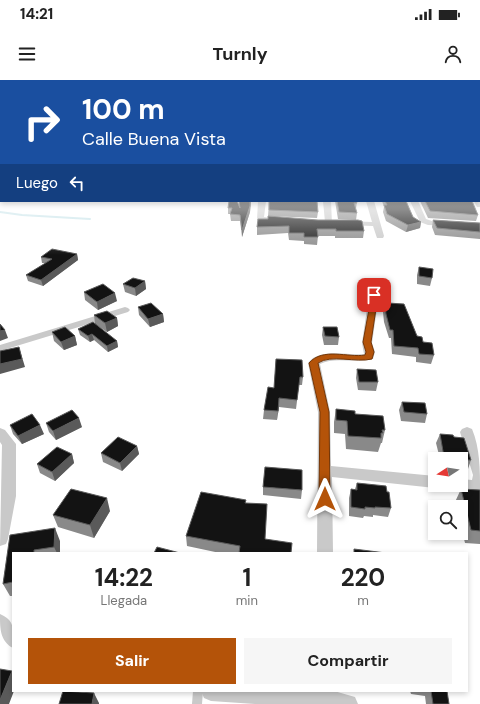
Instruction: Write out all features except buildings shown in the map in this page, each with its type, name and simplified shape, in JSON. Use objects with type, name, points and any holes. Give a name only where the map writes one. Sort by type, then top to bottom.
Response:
[{"type":"street","points":[[262,202],[260,218],[284,221]]},
{"type":"street","points":[[327,202],[326,222],[376,224]]},
{"type":"street","points":[[370,202],[380,236]]},
{"type":"street","points":[[414,202],[423,220],[453,224],[480,225]]},
{"type":"street","points":[[325,552],[324,412],[314,363],[319,359],[329,357],[369,357],[370,352],[367,342],[374,295]]},
{"type":"street","points":[[0,348],[125,310]]},
{"type":"street","points":[[467,432],[480,475],[476,486],[468,485]]},
{"type":"street","points":[[0,433],[9,444],[0,539]]},
{"type":"street","points":[[325,471],[428,481]]},
{"type":"street","points":[[0,623],[12,638]]},
{"type":"street","points":[[239,692],[324,695],[348,704]]},
{"type":"lane","points":[[197,704],[198,692]]},
{"type":"waterway","points":[[0,212],[22,215],[90,219]]},
{"type":"route","points":[[325,499],[324,412],[314,363],[319,359],[329,357],[369,357],[370,352],[367,342],[374,295]]}]
